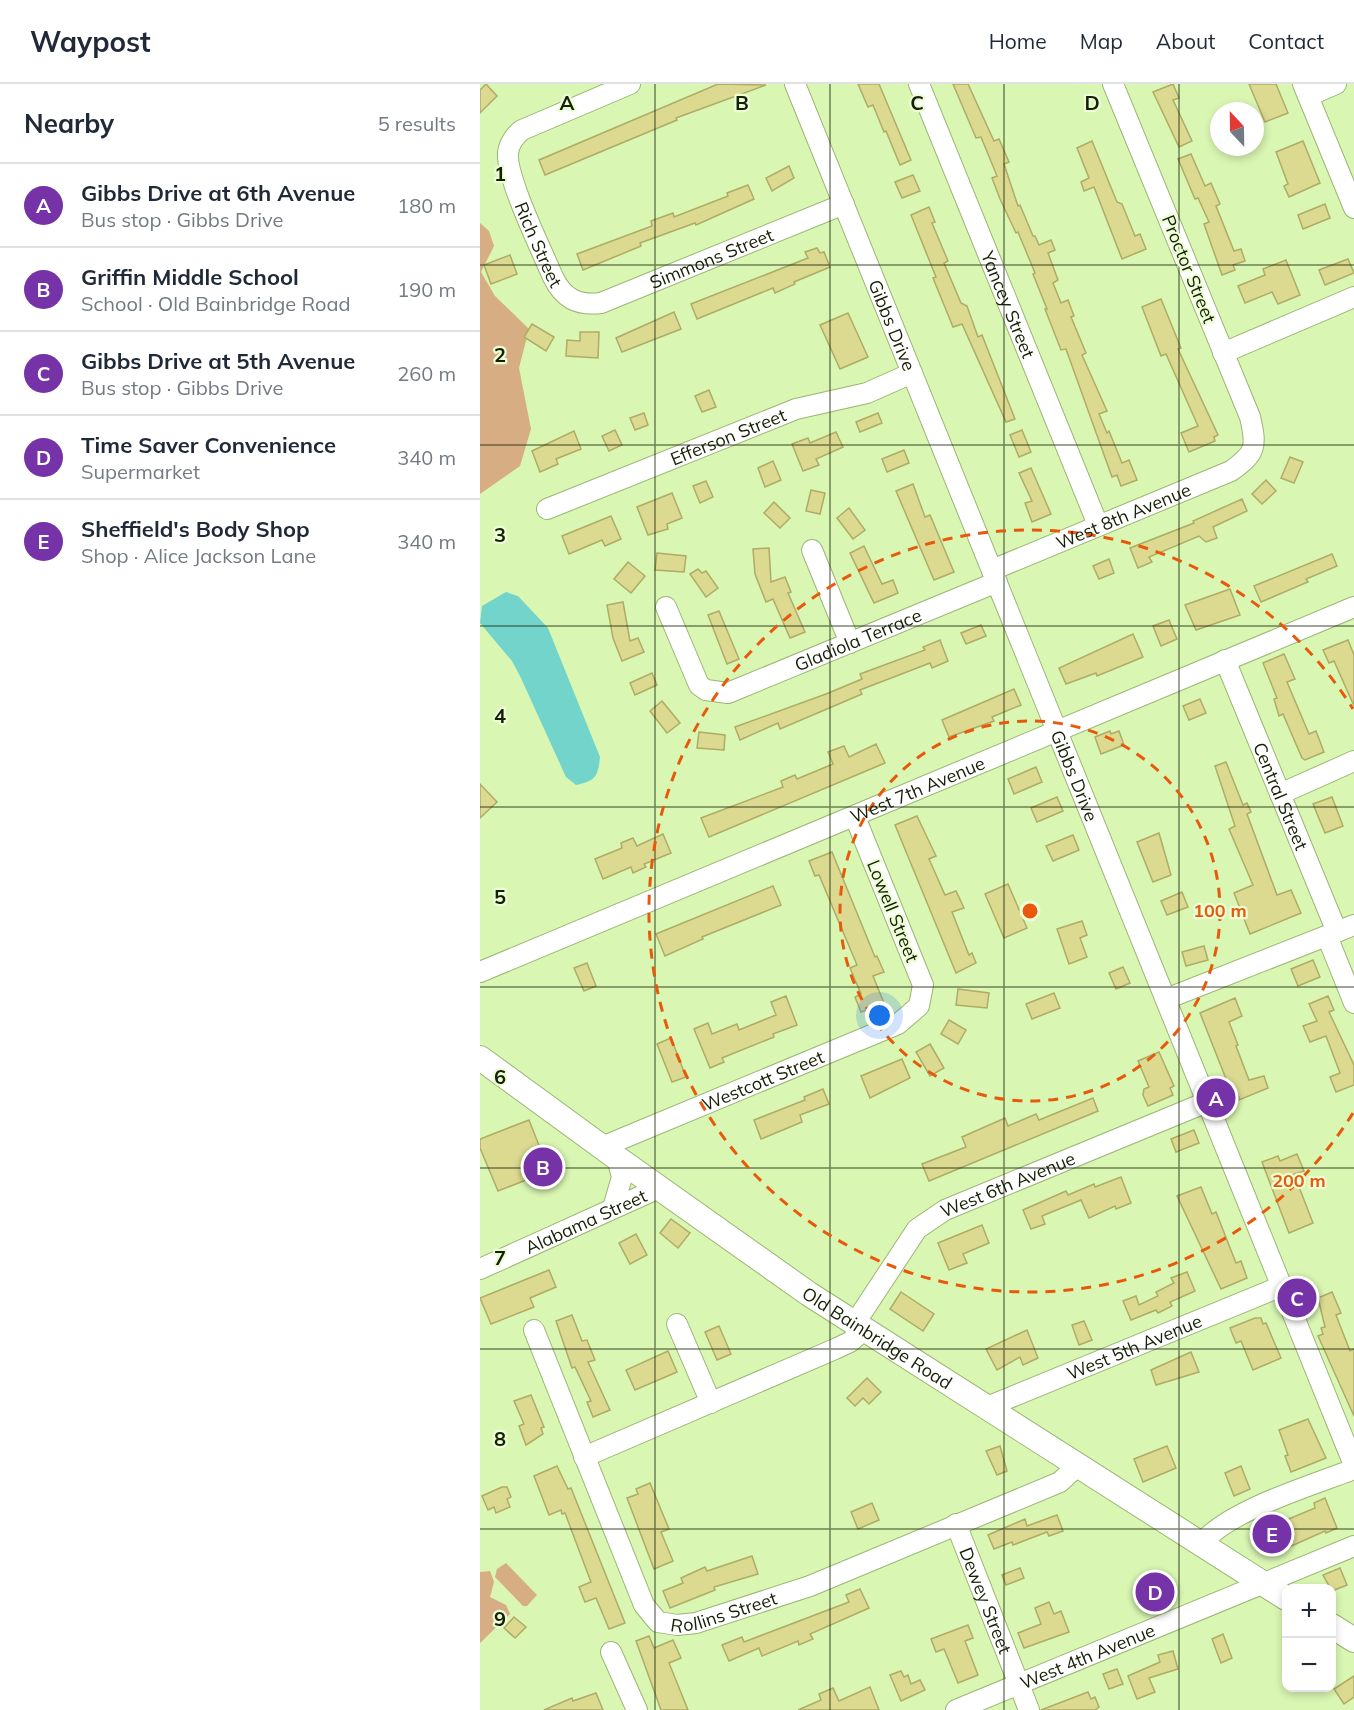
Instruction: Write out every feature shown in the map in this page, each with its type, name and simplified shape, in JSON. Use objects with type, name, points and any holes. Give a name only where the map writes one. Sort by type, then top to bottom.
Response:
[{"type":"main road","name":"Old Bainbridge Road","points":[[480,1058],[609,1153],[809,1294],[1282,1595]]},
{"type":"main road","points":[[1336,1629],[1354,1640]]},
{"type":"street","name":"Rich Street","points":[[577,302],[571,300],[559,289],[525,211],[509,165],[508,151],[522,130],[630,84]]},
{"type":"street","name":"Gibbs Drive","points":[[795,84],[1354,1467]]},
{"type":"street","name":"Yancey Street","points":[[919,84],[1098,525]]},
{"type":"street","name":"Proctor Street","points":[[1113,84],[1250,417],[1255,446],[1251,455]]},
{"type":"street","points":[[1336,84],[1305,90],[1354,207]]},
{"type":"street","name":"Simmons Street","points":[[577,302],[601,303],[844,204]]},
{"type":"street","points":[[1223,353],[1354,297]]},
{"type":"street","name":"Efferson Street","points":[[547,509],[796,409],[867,393],[912,373]]},
{"type":"street","name":"West 8th Avenue","points":[[994,576],[1098,525],[1232,471],[1251,455]]},
{"type":"street","points":[[812,550],[850,643]]},
{"type":"street","name":"Gladiola Terrace","points":[[666,607],[699,685],[718,693],[728,693],[850,643],[994,576]]},
{"type":"street","name":"West 7th Avenue","points":[[480,972],[1354,607]]},
{"type":"street","name":"Central Street","points":[[1225,660],[1339,931],[1354,1004]]},
{"type":"street","points":[[1280,794],[1354,761]]},
{"type":"street","name":"Lowell Street","points":[[855,817],[923,985],[919,1006]]},
{"type":"street","points":[[1166,999],[1339,931]]},
{"type":"street","name":"Westcott Street","points":[[609,1153],[898,1024],[919,1006]]},
{"type":"street","name":"West 6th Avenue","points":[[584,1457],[850,1342],[917,1229],[928,1219],[1208,1102]]},
{"type":"street","points":[[609,1153],[622,1177],[613,1208]]},
{"type":"street","name":"Alabama Street","points":[[480,1269],[659,1188]]},
{"type":"street","name":"West 5th Avenue","points":[[987,1407],[1282,1286]]},
{"type":"street","points":[[677,1324],[711,1403]]},
{"type":"street","name":"Rollins Street","points":[[534,1330],[644,1605],[658,1622],[668,1625],[696,1623],[759,1604],[1060,1482],[1078,1465]]},
{"type":"street","points":[[1202,1543],[1211,1532],[1239,1516],[1354,1467]]},
{"type":"street","name":"Dewey Street","points":[[956,1524],[1029,1710]]},
{"type":"street","name":"West 4th Avenue","points":[[956,1710],[1354,1546]]},
{"type":"street","points":[[611,1652],[637,1710]]},
{"type":"shaded area","points":[[480,223],[489,231],[494,246],[481,272],[495,296],[529,329],[519,368],[531,429],[520,466],[480,494]]},
{"type":"shaded area","points":[[506,1563],[537,1595],[527,1606],[523,1606],[495,1577],[497,1569]]},
{"type":"shaded area","points":[[490,1571],[494,1582],[490,1597],[506,1605],[510,1614],[480,1643],[480,1572]]},
{"type":"water","points":[[506,592],[518,596],[548,628],[600,757],[597,773],[588,782],[576,785],[566,777],[512,661],[480,623],[482,606]]},
{"type":"building","points":[[486,84],[497,96],[480,113],[480,90]]},
{"type":"building","points":[[718,84],[766,85],[676,118],[677,120],[545,175],[539,160]]},
{"type":"building","points":[[858,84],[879,84],[911,160],[900,165],[873,105],[868,107]]},
{"type":"building","points":[[953,84],[968,84],[994,141],[999,139],[1009,162],[1004,164],[1018,206],[1020,205],[1033,236],[1039,245],[1051,240],[1055,250],[1048,253],[1058,280],[1053,283],[1061,303],[1068,300],[1074,316],[1071,317],[1086,353],[1082,355],[1107,411],[1099,414],[1107,433],[1109,431],[1122,463],[1129,460],[1137,480],[1121,486],[1117,475],[1112,477],[1066,349],[1061,350],[1033,274],[1035,273],[1018,232],[1016,233],[1000,199],[992,178],[997,176],[981,137],[976,138]]},
{"type":"building","points":[[1173,84],[1179,98],[1173,100],[1192,141],[1179,147],[1153,92]]},
{"type":"building","points":[[1249,84],[1276,84],[1288,113],[1265,122],[1264,102],[1257,102]]},
{"type":"building","points":[[1092,141],[1117,202],[1122,204],[1135,236],[1140,234],[1146,249],[1122,259],[1094,187],[1084,191],[1081,182],[1089,178],[1077,148]]},
{"type":"building","points":[[1303,141],[1320,183],[1289,197],[1284,186],[1288,184],[1276,152]]},
{"type":"building","points":[[1191,154],[1205,186],[1211,183],[1220,204],[1216,206],[1234,251],[1241,249],[1245,261],[1233,265],[1235,270],[1222,275],[1204,224],[1209,222],[1198,198],[1195,199],[1178,159]]},
{"type":"building","points":[[789,166],[794,178],[772,191],[766,178]]},
{"type":"building","points":[[913,175],[920,191],[902,198],[895,182]]},
{"type":"building","points":[[748,185],[754,199],[696,225],[695,223],[640,243],[641,246],[583,270],[577,254],[652,226],[651,221],[673,213],[674,217],[728,196],[727,193]]},
{"type":"building","points":[[1325,204],[1330,218],[1303,229],[1298,215]]},
{"type":"building","points":[[929,207],[935,222],[932,223],[948,261],[944,263],[961,303],[967,306],[978,337],[982,335],[1015,419],[1006,422],[962,324],[953,327],[933,278],[936,277],[911,215]]},
{"type":"building","points":[[817,248],[820,253],[824,252],[830,267],[794,282],[795,284],[775,293],[773,288],[697,319],[691,304],[808,258],[805,252]]},
{"type":"building","points":[[510,255],[517,274],[491,284],[484,265]]},
{"type":"building","points":[[1348,259],[1354,273],[1325,285],[1319,270]]},
{"type":"building","points":[[1286,260],[1300,295],[1278,304],[1272,292],[1245,303],[1238,286],[1265,275],[1263,269]]},
{"type":"building","points":[[1161,299],[1181,348],[1178,349],[1218,435],[1214,437],[1215,441],[1189,452],[1181,433],[1198,426],[1166,354],[1161,356],[1142,307]]},
{"type":"building","points":[[674,312],[681,329],[622,352],[616,338]]},
{"type":"building","points":[[848,313],[868,357],[840,369],[820,325]]},
{"type":"building","points":[[532,324],[554,337],[546,351],[524,337]]},
{"type":"building","points":[[580,332],[599,332],[598,358],[566,356],[567,340],[580,341]]},
{"type":"building","points":[[709,390],[716,407],[702,412],[695,396]]},
{"type":"building","points":[[644,413],[648,425],[635,430],[630,418]]},
{"type":"building","points":[[878,413],[882,423],[860,432],[856,422]]},
{"type":"building","points":[[615,430],[622,445],[609,451],[602,436]]},
{"type":"building","points":[[1022,430],[1031,452],[1019,457],[1010,435]]},
{"type":"building","points":[[574,431],[581,449],[556,459],[558,464],[540,472],[532,451]]},
{"type":"building","points":[[836,432],[843,447],[816,459],[819,465],[803,471],[792,444],[808,438],[810,443]]},
{"type":"building","points":[[904,450],[909,463],[887,472],[882,459]]},
{"type":"building","points":[[1290,457],[1303,462],[1294,483],[1281,478]]},
{"type":"building","points":[[773,461],[781,480],[765,487],[758,468]]},
{"type":"building","points":[[1031,468],[1051,514],[1032,522],[1025,503],[1032,501],[1019,473]]},
{"type":"building","points":[[1266,480],[1276,491],[1262,504],[1252,494]]},
{"type":"building","points":[[706,481],[713,497],[700,503],[693,486]]},
{"type":"building","points":[[913,484],[925,517],[930,515],[954,572],[934,580],[896,491]]},
{"type":"building","points":[[811,490],[825,493],[820,514],[806,511]]},
{"type":"building","points":[[672,493],[682,518],[667,524],[668,529],[648,535],[637,507]]},
{"type":"building","points":[[1242,499],[1247,511],[1213,527],[1217,538],[1206,542],[1199,536],[1149,557],[1152,562],[1138,568],[1130,548],[1194,523],[1193,521]]},
{"type":"building","points":[[774,502],[790,518],[780,528],[764,513]]},
{"type":"building","points":[[849,508],[865,530],[853,539],[837,518]]},
{"type":"building","points":[[611,516],[621,539],[605,546],[602,540],[569,554],[562,536]]},
{"type":"building","points":[[864,546],[882,584],[893,580],[898,593],[874,603],[850,553]]},
{"type":"building","points":[[769,548],[771,582],[785,577],[791,592],[788,593],[805,632],[790,638],[773,599],[766,602],[755,574],[753,549]]},
{"type":"building","points":[[657,553],[686,556],[684,572],[655,570]]},
{"type":"building","points":[[1332,554],[1337,566],[1306,579],[1308,582],[1261,602],[1254,586]]},
{"type":"building","points":[[1109,559],[1114,573],[1099,579],[1093,566]]},
{"type":"building","points":[[628,562],[645,576],[631,593],[614,579]]},
{"type":"building","points":[[698,569],[702,573],[706,571],[718,588],[706,597],[690,574]]},
{"type":"building","points":[[1230,589],[1240,615],[1196,630],[1185,605]]},
{"type":"building","points":[[623,602],[630,641],[638,638],[644,652],[622,661],[613,638],[607,605]]},
{"type":"building","points":[[719,611],[739,659],[727,664],[708,615]]},
{"type":"building","points":[[1169,620],[1177,639],[1161,646],[1153,626]]},
{"type":"building","points":[[981,625],[986,636],[966,644],[961,633]]},
{"type":"building","points":[[1133,634],[1143,657],[1097,676],[1096,673],[1066,684],[1059,668]]},
{"type":"building","points":[[940,640],[948,661],[932,668],[930,663],[860,690],[862,694],[780,729],[778,723],[740,740],[735,727],[862,679],[860,674],[925,650],[923,647]]},
{"type":"building","points":[[1348,640],[1354,655],[1354,706],[1334,661],[1329,663],[1323,650]]},
{"type":"building","points":[[1284,654],[1295,679],[1287,682],[1309,734],[1316,731],[1324,752],[1305,760],[1302,758],[1283,714],[1279,716],[1274,699],[1277,698],[1263,663]]},
{"type":"building","points":[[652,673],[657,685],[635,695],[630,683]]},
{"type":"building","points":[[1014,689],[1021,705],[992,717],[994,721],[949,737],[942,720]]},
{"type":"building","points":[[1200,699],[1206,713],[1189,720],[1183,706]]},
{"type":"building","points":[[662,701],[680,723],[667,733],[650,711]]},
{"type":"building","points":[[1110,731],[1111,734],[1119,731],[1124,745],[1101,754],[1095,737]]},
{"type":"building","points":[[699,732],[725,735],[724,750],[697,748]]},
{"type":"building","points":[[876,744],[885,763],[709,837],[701,818],[783,787],[781,781],[795,775],[797,779],[833,764],[828,752],[844,746],[849,757]]},
{"type":"building","points":[[1226,762],[1243,805],[1247,803],[1251,812],[1247,814],[1277,895],[1291,890],[1301,913],[1250,934],[1234,893],[1253,885],[1229,829],[1235,826],[1215,766]]},
{"type":"building","points":[[1036,767],[1042,782],[1014,794],[1008,779]]},
{"type":"building","points":[[480,784],[497,802],[480,818]]},
{"type":"building","points":[[1057,797],[1063,811],[1037,822],[1031,808]]},
{"type":"building","points":[[1332,797],[1343,826],[1325,833],[1313,804]]},
{"type":"building","points":[[917,816],[936,856],[929,859],[945,895],[956,891],[964,908],[952,912],[969,955],[972,953],[976,963],[956,973],[895,825]]},
{"type":"building","points":[[1159,833],[1171,875],[1153,882],[1137,842]]},
{"type":"building","points":[[663,834],[671,853],[644,864],[646,867],[633,873],[631,867],[603,879],[595,859],[622,848],[621,843],[633,838],[637,846]]},
{"type":"building","points":[[1073,835],[1079,850],[1053,861],[1046,846]]},
{"type":"building","points":[[832,852],[875,957],[877,956],[884,972],[873,976],[884,1003],[861,1012],[855,997],[861,994],[850,968],[857,965],[819,875],[815,876],[809,861]]},
{"type":"building","points":[[1008,884],[1027,928],[1004,938],[985,894]]},
{"type":"building","points":[[773,886],[781,905],[702,937],[703,939],[665,956],[656,934]]},
{"type":"building","points":[[1182,892],[1188,907],[1167,915],[1161,901]]},
{"type":"building","points":[[1082,921],[1087,935],[1080,938],[1087,957],[1069,964],[1057,929]]},
{"type":"building","points":[[1204,946],[1208,960],[1186,966],[1182,952]]},
{"type":"building","points":[[1313,960],[1320,977],[1298,986],[1291,969]]},
{"type":"building","points":[[587,963],[596,986],[584,991],[574,968]]},
{"type":"building","points":[[1123,967],[1130,983],[1116,989],[1109,973]]},
{"type":"building","points":[[958,989],[989,993],[987,1008],[956,1005]]},
{"type":"building","points":[[1054,993],[1060,1008],[1032,1019],[1026,1004]]},
{"type":"building","points":[[786,996],[797,1025],[722,1058],[724,1062],[710,1068],[694,1029],[708,1023],[712,1034],[737,1024],[739,1030],[776,1015],[771,1002]]},
{"type":"building","points":[[1328,996],[1334,1010],[1329,1012],[1354,1065],[1354,1085],[1336,1092],[1330,1077],[1340,1073],[1326,1036],[1310,1042],[1303,1026],[1317,1021],[1309,1004]]},
{"type":"building","points":[[1235,998],[1242,1016],[1229,1022],[1238,1045],[1236,1046],[1249,1080],[1264,1076],[1268,1088],[1239,1100],[1239,1097],[1234,1099],[1200,1013]]},
{"type":"building","points":[[949,1020],[966,1030],[958,1044],[941,1034]]},
{"type":"building","points":[[671,1038],[686,1077],[672,1082],[657,1044]]},
{"type":"building","points":[[930,1044],[944,1068],[930,1076],[916,1052]]},
{"type":"building","points":[[1159,1052],[1174,1086],[1170,1088],[1173,1095],[1148,1106],[1143,1095],[1144,1089],[1149,1087],[1138,1061]]},
{"type":"building","points":[[902,1059],[910,1078],[870,1098],[861,1076]]},
{"type":"building","points":[[823,1089],[829,1104],[800,1115],[802,1122],[761,1139],[754,1120],[805,1100],[804,1097]]},
{"type":"building","points":[[1093,1098],[1098,1111],[929,1181],[922,1164],[966,1147],[962,1137],[1005,1118],[1008,1126],[1036,1114],[1039,1120]]},
{"type":"building","points":[[529,1120],[549,1171],[498,1191],[480,1148],[480,1139]]},
{"type":"building","points":[[1194,1130],[1199,1143],[1176,1152],[1171,1139]]},
{"type":"building","points":[[1297,1154],[1304,1171],[1294,1174],[1313,1223],[1289,1233],[1262,1162],[1278,1156],[1280,1161]]},
{"type":"building","points":[[1121,1177],[1131,1203],[1116,1209],[1115,1206],[1089,1218],[1081,1200],[1042,1216],[1045,1224],[1031,1229],[1023,1210],[1066,1191],[1068,1195],[1094,1184],[1095,1187]]},
{"type":"building","points":[[1201,1187],[1212,1214],[1216,1212],[1236,1263],[1241,1261],[1247,1278],[1221,1289],[1177,1196]]},
{"type":"building","points":[[671,1219],[690,1233],[678,1248],[660,1233]]},
{"type":"building","points":[[982,1225],[989,1243],[963,1254],[967,1263],[949,1270],[938,1243]]},
{"type":"building","points":[[636,1234],[647,1255],[630,1264],[619,1243]]},
{"type":"building","points":[[549,1270],[556,1287],[530,1298],[534,1307],[491,1324],[480,1298]]},
{"type":"building","points":[[1187,1272],[1195,1291],[1170,1302],[1172,1306],[1158,1313],[1156,1310],[1131,1320],[1123,1301],[1136,1296],[1139,1305],[1158,1296],[1156,1292],[1174,1283],[1171,1278]]},
{"type":"building","points":[[901,1292],[934,1314],[923,1331],[890,1309]]},
{"type":"building","points":[[1332,1292],[1341,1313],[1336,1315],[1350,1351],[1354,1349],[1354,1416],[1318,1336],[1323,1334],[1321,1328],[1325,1327],[1318,1298]]},
{"type":"building","points":[[572,1315],[582,1341],[587,1340],[595,1360],[588,1362],[610,1410],[593,1417],[587,1402],[591,1401],[575,1367],[572,1368],[556,1321]]},
{"type":"building","points":[[1255,1318],[1261,1318],[1263,1324],[1266,1323],[1281,1358],[1253,1370],[1241,1341],[1236,1343],[1230,1328]]},
{"type":"building","points":[[1084,1321],[1092,1340],[1079,1345],[1072,1325]]},
{"type":"building","points":[[719,1326],[731,1354],[717,1360],[705,1332]]},
{"type":"building","points":[[1027,1330],[1038,1358],[1023,1365],[1020,1357],[997,1370],[986,1349]]},
{"type":"building","points":[[668,1351],[677,1372],[635,1390],[626,1370]]},
{"type":"building","points":[[1191,1352],[1199,1372],[1156,1385],[1151,1370]]},
{"type":"building","points":[[867,1378],[881,1392],[869,1404],[863,1398],[855,1406],[847,1398]]},
{"type":"building","points":[[531,1395],[544,1427],[541,1428],[543,1434],[526,1445],[519,1426],[524,1424],[514,1401]]},
{"type":"building","points":[[1308,1419],[1326,1458],[1291,1472],[1279,1430]]},
{"type":"building","points":[[1000,1446],[1007,1471],[997,1475],[986,1451]]},
{"type":"building","points":[[1167,1446],[1176,1468],[1143,1482],[1134,1459]]},
{"type":"building","points":[[557,1466],[568,1489],[571,1488],[625,1623],[609,1629],[596,1598],[585,1602],[579,1587],[591,1582],[565,1513],[562,1514],[561,1510],[549,1515],[534,1476]]},
{"type":"building","points":[[1241,1466],[1250,1489],[1234,1496],[1225,1473]]},
{"type":"building","points":[[650,1483],[669,1529],[661,1532],[673,1561],[654,1569],[627,1498],[638,1494],[636,1489]]},
{"type":"building","points":[[507,1487],[511,1497],[507,1499],[510,1507],[496,1513],[494,1507],[488,1510],[482,1496]]},
{"type":"building","points":[[1325,1498],[1337,1528],[1287,1548],[1286,1546],[1275,1550],[1262,1549],[1255,1533],[1315,1508],[1314,1503]]},
{"type":"building","points":[[872,1503],[879,1520],[858,1529],[851,1512]]},
{"type":"building","points":[[1057,1515],[1063,1531],[1049,1536],[1047,1532],[1013,1545],[1012,1542],[994,1549],[988,1535],[1025,1519],[1027,1526]]},
{"type":"building","points":[[752,1556],[758,1574],[714,1587],[715,1590],[670,1608],[663,1591],[683,1583],[681,1578],[705,1567],[707,1571]]},
{"type":"building","points":[[1020,1568],[1024,1578],[1006,1585],[1002,1575]]},
{"type":"building","points":[[1340,1568],[1347,1585],[1336,1589],[1336,1584],[1328,1584],[1323,1575]]},
{"type":"building","points":[[1163,1573],[1174,1600],[1147,1611],[1137,1584]]},
{"type":"building","points":[[860,1589],[869,1608],[810,1634],[813,1639],[799,1645],[798,1641],[762,1656],[759,1648],[729,1661],[722,1645],[742,1637],[744,1642],[849,1602],[846,1595]]},
{"type":"building","points":[[1049,1602],[1054,1614],[1061,1611],[1069,1632],[1024,1648],[1018,1633],[1041,1624],[1035,1608]]},
{"type":"building","points":[[514,1617],[526,1627],[515,1638],[504,1628]]},
{"type":"building","points":[[968,1625],[973,1638],[965,1641],[978,1675],[958,1683],[944,1649],[936,1652],[931,1639]]},
{"type":"building","points":[[1223,1634],[1232,1658],[1221,1663],[1212,1639]]},
{"type":"building","points":[[649,1636],[654,1648],[673,1640],[681,1658],[669,1663],[688,1710],[661,1710],[636,1641]]},
{"type":"building","points":[[1173,1651],[1178,1669],[1149,1678],[1155,1692],[1137,1699],[1128,1676],[1160,1662],[1158,1655]]},
{"type":"building","points":[[1117,1669],[1123,1684],[1109,1689],[1103,1674]]},
{"type":"building","points":[[901,1671],[904,1677],[908,1675],[911,1684],[920,1680],[925,1690],[901,1701],[890,1675]]},
{"type":"building","points":[[1354,1676],[1354,1697],[1344,1704],[1336,1692],[1336,1688]]},
{"type":"building","points":[[870,1687],[879,1710],[798,1710],[821,1700],[819,1694],[833,1688],[839,1701]]},
{"type":"building","points":[[1088,1692],[1091,1699],[1095,1697],[1099,1707],[1095,1710],[1041,1710]]},
{"type":"building","points":[[596,1693],[603,1710],[544,1710],[572,1698],[573,1701]]},
{"type":"place","name":"Gibbs Drive at 6th Avenue","points":[[1216,1098]]},
{"type":"place","name":"Griffin Middle School","points":[[543,1167]]},
{"type":"place","name":"Gibbs Drive at 5th Avenue","points":[[1297,1298]]},
{"type":"place","name":"Sheffield's Body Shop","points":[[1272,1534]]},
{"type":"place","name":"Time Saver Convenience","points":[[1155,1592]]}]
